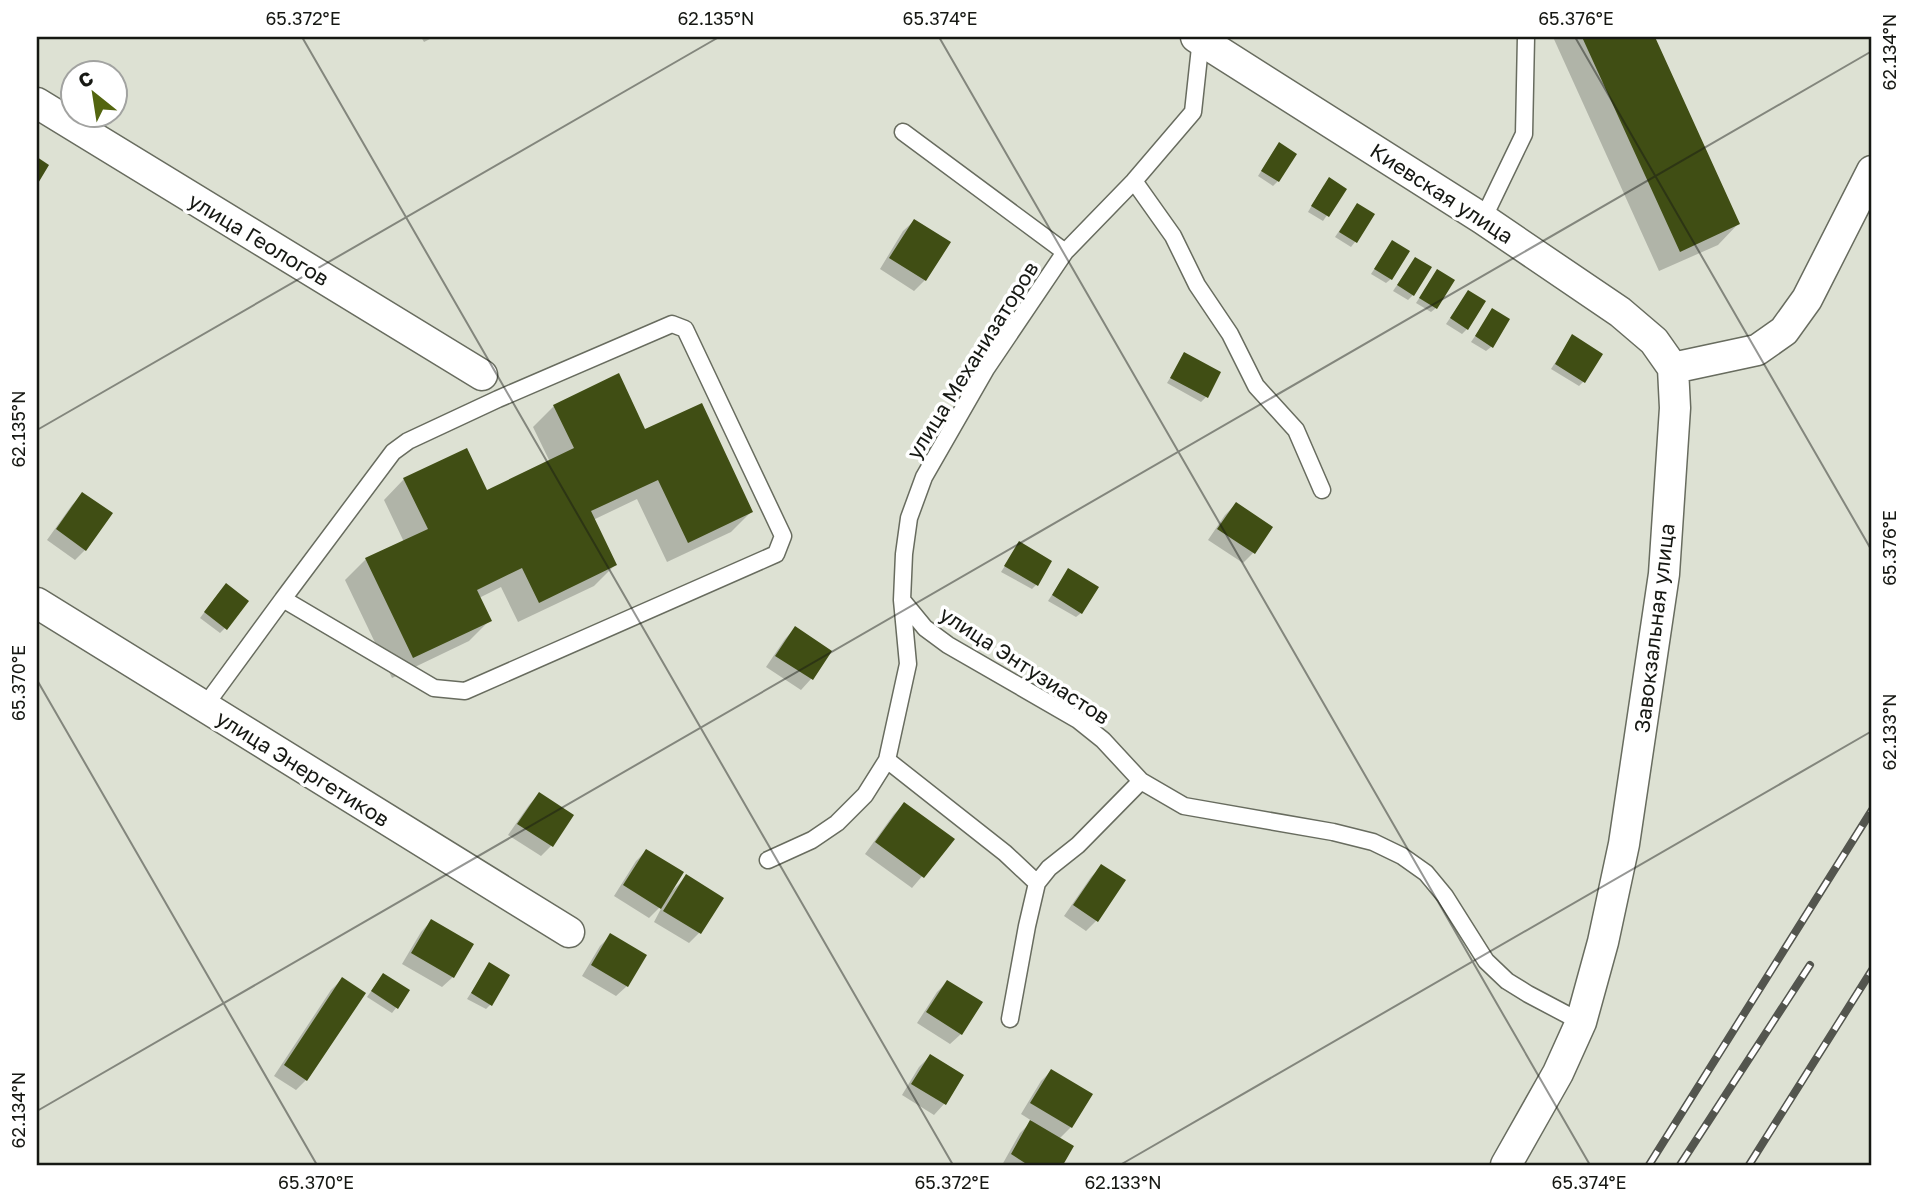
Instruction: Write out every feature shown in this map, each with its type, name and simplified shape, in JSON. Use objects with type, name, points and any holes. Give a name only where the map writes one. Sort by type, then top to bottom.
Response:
[{"type":"street","name":"Киевская улица","points":[[1200,38],[1483,219],[1620,312],[1654,341],[1672,368]]},
{"type":"street","name":"улица Геологов","points":[[37,103],[490,387]]},
{"type":"street","points":[[1672,368],[1757,350],[1784,331],[1807,299],[1872,171]]},
{"type":"street","name":"Завокзальная улица","points":[[1506,1165],[1558,1073],[1581,1023],[1624,844],[1664,574],[1675,408],[1672,368]]},
{"type":"street","name":"улица Энергетиков","points":[[37,603],[569,932]]},
{"type":"lane","points":[[1483,219],[1524,134],[1526,37]]},
{"type":"lane","name":"улица Механизаторов","points":[[768,860],[812,840],[837,823],[865,795],[887,760],[908,664],[902,600],[904,554],[909,518],[924,477],[986,369],[1065,252],[1134,181],[1193,112],[1200,38]]},
{"type":"lane","points":[[903,132],[1065,252]]},
{"type":"lane","points":[[1134,181],[1173,236],[1197,285],[1230,334],[1256,386],[1296,430],[1322,490]]},
{"type":"lane","points":[[204,707],[283,599],[393,452],[490,387],[672,324],[685,329],[783,536],[776,554],[465,691],[434,688],[283,599]]},
{"type":"lane","name":"улица Энтузиастов","points":[[902,600],[925,628],[948,645],[1078,720],[1103,740],[1141,781],[1184,806],[1333,832],[1373,842],[1402,856],[1426,873],[1445,896],[1486,961],[1507,981],[1581,1023]]},
{"type":"lane","points":[[887,760],[1005,853],[1037,883]]},
{"type":"lane","points":[[1010,1019],[1037,883],[1141,781]]},
{"type":"building","points":[[1582,37],[1655,37],[1740,224],[1680,252]]},
{"type":"building","points":[[1279,142],[1297,154],[1279,182],[1261,171]]},
{"type":"building","points":[[37,157],[49,165],[37,185]]},
{"type":"building","points":[[1329,177],[1347,189],[1329,217],[1311,206]]},
{"type":"building","points":[[1357,203],[1375,214],[1357,243],[1339,232]]},
{"type":"building","points":[[914,219],[951,242],[926,281],[889,258]]},
{"type":"building","points":[[1392,240],[1410,251],[1392,280],[1374,269]]},
{"type":"building","points":[[1415,257],[1432,267],[1414,296],[1397,285]]},
{"type":"building","points":[[1437,269],[1455,280],[1437,309],[1419,298]]},
{"type":"building","points":[[1468,290],[1486,301],[1468,330],[1450,318]]},
{"type":"building","points":[[1492,308],[1510,319],[1493,348],[1475,336]]},
{"type":"building","points":[[1572,334],[1603,354],[1585,383],[1555,364]]},
{"type":"building","points":[[1184,352],[1221,372],[1208,398],[1170,378]]},
{"type":"building","points":[[619,373],[645,429],[702,403],[753,512],[688,543],[658,480],[591,511],[617,565],[539,603],[522,568],[477,590],[492,621],[413,658],[365,558],[428,529],[403,478],[467,448],[487,490],[574,448],[553,405]]},
{"type":"building","points":[[82,492],[113,513],[86,551],[56,529]]},
{"type":"building","points":[[1236,502],[1273,527],[1255,554],[1217,529]]},
{"type":"building","points":[[1019,541],[1052,561],[1038,586],[1004,566]]},
{"type":"building","points":[[1068,568],[1099,587],[1082,614],[1052,595]]},
{"type":"building","points":[[226,583],[249,601],[227,630],[204,612]]},
{"type":"building","points":[[795,626],[832,651],[813,680],[775,656]]},
{"type":"building","points":[[539,792],[574,815],[553,847],[517,824]]},
{"type":"building","points":[[904,802],[955,839],[924,878],[875,842]]},
{"type":"building","points":[[646,849],[684,872],[661,909],[623,885]]},
{"type":"building","points":[[1101,864],[1126,880],[1098,922],[1073,905]]},
{"type":"building","points":[[686,874],[724,898],[701,934],[663,911]]},
{"type":"building","points":[[431,919],[474,944],[454,978],[411,953]]},
{"type":"building","points":[[610,933],[647,955],[628,987],[591,965]]},
{"type":"building","points":[[489,962],[510,975],[492,1006],[471,993]]},
{"type":"building","points":[[383,973],[410,990],[398,1009],[371,991]]},
{"type":"building","points":[[342,977],[366,993],[307,1081],[284,1065]]},
{"type":"building","points":[[947,980],[983,1002],[962,1035],[926,1012]]},
{"type":"building","points":[[930,1054],[964,1075],[946,1105],[911,1084]]},
{"type":"building","points":[[1051,1069],[1093,1094],[1072,1128],[1030,1103]]},
{"type":"building","points":[[1030,1120],[1074,1146],[1063,1165],[1028,1165],[1011,1154]]},
{"type":"railway","points":[[1649,1165],[1872,810]]},
{"type":"railway","points":[[1680,1165],[1810,965]]},
{"type":"railway","points":[[1749,1165],[1872,970]]}]
